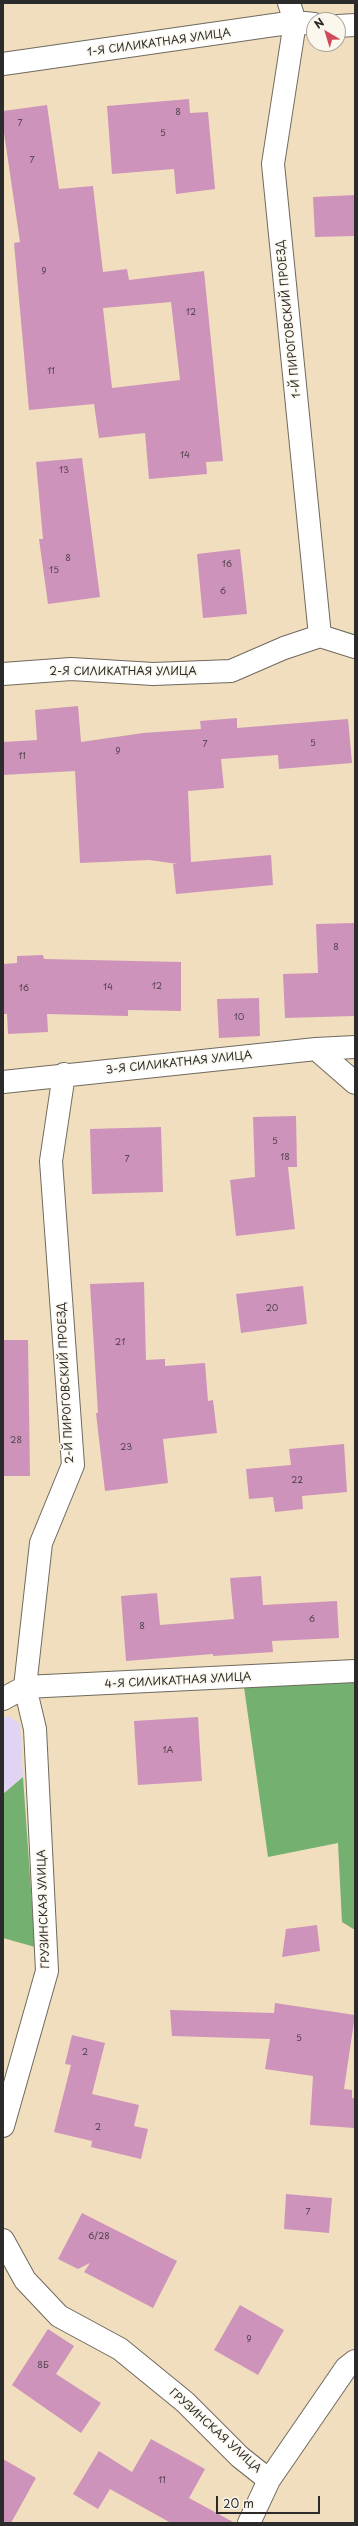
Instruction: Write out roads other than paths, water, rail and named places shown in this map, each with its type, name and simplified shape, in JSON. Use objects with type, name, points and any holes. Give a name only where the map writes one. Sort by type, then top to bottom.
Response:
[{"type":"street","name":"1-Я СИЛИКАТНАЯ УЛИЦА","points":[[3,64],[300,16]]},
{"type":"street","name":"1-Й ПИРОГОВСКИЙ ПРОЕЗД","points":[[300,16],[273,164],[320,636]]},
{"type":"street","points":[[320,636],[355,647]]},
{"type":"street","name":"2-Я СИЛИКАТНАЯ УЛИЦА","points":[[3,674],[71,669],[153,674],[231,671],[284,648],[320,636]]},
{"type":"street","name":"3-Я СИЛИКАТНАЯ УЛИЦА","points":[[3,1082],[64,1074],[316,1049],[355,1047]]},
{"type":"street","points":[[316,1049],[355,1084]]},
{"type":"street","name":"2-Й ПИРОГОВСКИЙ ПРОЕЗД","points":[[25,1687],[41,1543],[73,1465],[51,1161],[64,1074]]},
{"type":"street","name":"4-Я СИЛИКАТНАЯ УЛИЦА","points":[[3,1699],[25,1687],[355,1671]]},
{"type":"street","name":"ГРУЗИНСКАЯ УЛИЦА","points":[[3,2126],[47,1971],[35,1729],[25,1687]]},
{"type":"street","name":"ГРУЗИНСКАЯ УЛИЦА","points":[[3,2240],[25,2280],[59,2316],[120,2349],[185,2402],[240,2457],[270,2480]]},
{"type":"street","points":[[249,2523],[270,2480],[346,2368],[355,2361]]}]
